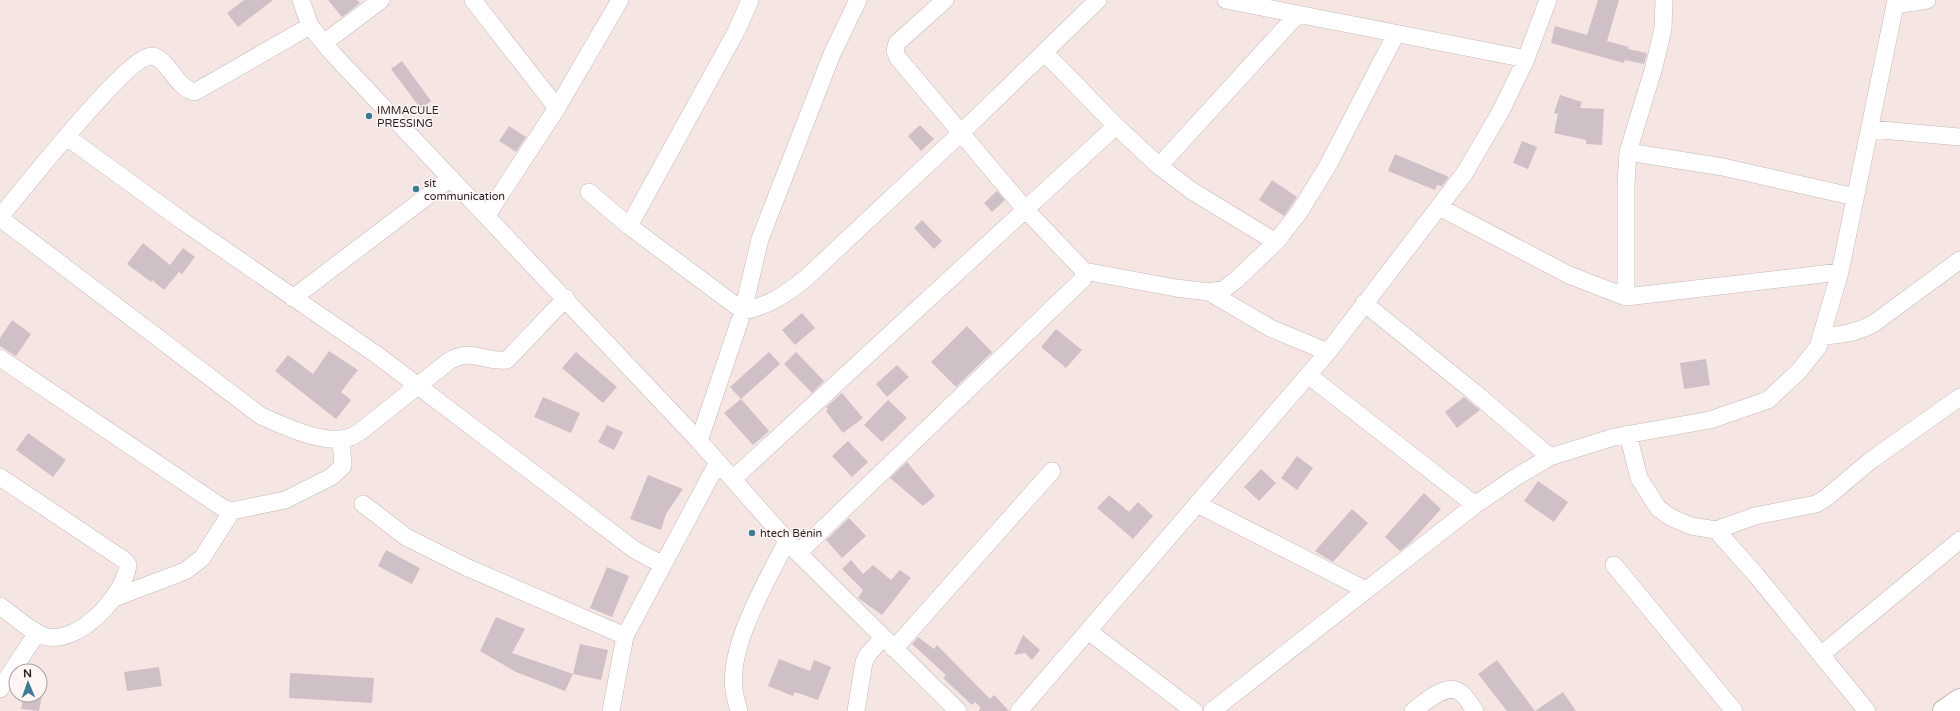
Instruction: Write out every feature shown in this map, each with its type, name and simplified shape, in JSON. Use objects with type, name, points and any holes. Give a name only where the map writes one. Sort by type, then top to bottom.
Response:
[{"type":"main road","points":[[1944,711],[1960,700]]},
{"type":"street","points":[[301,0],[310,26],[324,43],[566,298],[699,441],[792,547],[958,711]]},
{"type":"street","points":[[324,43],[381,0]]},
{"type":"street","points":[[473,0],[556,108]]},
{"type":"street","points":[[487,215],[556,108],[620,0]]},
{"type":"street","points":[[629,226],[737,30],[750,0]]},
{"type":"street","points":[[699,441],[743,311],[751,273],[767,220],[832,54],[858,0]]},
{"type":"street","points":[[945,0],[897,43],[895,51],[898,58],[962,132],[1025,209],[1084,271],[1176,288],[1209,292],[1224,289],[1236,280],[1276,242],[1300,211],[1327,168],[1396,34]]},
{"type":"street","points":[[589,192],[629,226],[743,311],[761,308],[783,296],[806,278],[1045,53],[1098,0]]},
{"type":"street","points":[[1226,0],[1526,59]]},
{"type":"street","points":[[1019,711],[1328,352],[1464,174],[1501,111],[1526,59],[1548,0]]},
{"type":"street","points":[[1626,297],[1626,184],[1628,152],[1654,67],[1663,29],[1664,0]]},
{"type":"street","points":[[1212,711],[1474,505],[1516,477],[1550,457],[1628,434],[1710,420],[1768,400],[1799,371],[1818,347],[1840,272],[1896,3],[1927,0]]},
{"type":"street","points":[[1159,166],[1297,14]]},
{"type":"street","points":[[310,26],[196,92],[189,91],[184,87],[160,60],[153,56],[146,57],[136,63],[102,95],[0,218],[262,416],[292,430],[323,438],[350,438],[361,432],[416,386],[449,361],[460,355],[469,354],[496,361],[507,360],[566,298]]},
{"type":"street","points":[[1045,53],[1116,126],[1159,166],[1192,191],[1276,242]]},
{"type":"street","points":[[734,480],[1116,126]]},
{"type":"street","points":[[1870,129],[1960,137]]},
{"type":"street","points":[[67,137],[178,218],[377,355],[609,532],[635,550],[663,565]]},
{"type":"street","points":[[1628,152],[1723,167],[1856,197]]},
{"type":"street","points":[[294,298],[451,178]]},
{"type":"street","points":[[1438,208],[1570,275],[1626,297],[1840,272]]},
{"type":"street","points":[[1822,336],[1846,334],[1859,331],[1873,324],[1960,260]]},
{"type":"street","points":[[739,711],[734,690],[734,672],[737,653],[751,614],[792,547],[1083,279],[1084,271]]},
{"type":"street","points":[[1209,292],[1270,328],[1328,352]]},
{"type":"street","points":[[1364,304],[1550,457]]},
{"type":"street","points":[[0,358],[223,508],[232,511],[285,500],[336,474],[343,466],[341,438]]},
{"type":"street","points":[[1308,375],[1474,505]]},
{"type":"street","points":[[1628,434],[1639,478],[1658,508],[1670,518],[1690,526],[1716,530],[1755,516],[1816,504],[1826,498],[1870,462],[1960,397]]},
{"type":"street","points":[[611,711],[625,636],[718,462]]},
{"type":"street","points":[[856,711],[864,662],[868,654],[889,643],[1052,471]]},
{"type":"street","points":[[0,477],[124,560],[128,565],[126,574],[114,598],[84,628],[64,637],[48,637],[37,633],[0,606]]},
{"type":"street","points":[[363,504],[413,540],[495,580],[625,636]]},
{"type":"street","points":[[1197,504],[1366,590]]},
{"type":"street","points":[[114,598],[185,571],[202,558],[232,511]]},
{"type":"street","points":[[1716,530],[1822,654],[1867,711]]},
{"type":"street","points":[[1822,654],[1960,540]]},
{"type":"street","points":[[1614,565],[1725,708]]},
{"type":"street","points":[[1088,631],[1194,711]]},
{"type":"street","points":[[0,689],[37,633]]},
{"type":"street","points":[[1413,711],[1441,692],[1453,690],[1461,692],[1475,711]]},
{"type":"building","points":[[244,0],[273,0],[238,27],[227,13]]},
{"type":"building","points":[[328,0],[357,0],[360,3],[342,17]]},
{"type":"building","points":[[1598,0],[1619,0],[1607,41],[1629,47],[1628,49],[1647,53],[1644,64],[1625,60],[1624,63],[1551,43],[1555,26],[1587,35]]},
{"type":"building","points":[[402,61],[431,101],[421,109],[391,69]]},
{"type":"building","points":[[1560,95],[1582,102],[1580,108],[1604,109],[1602,145],[1586,144],[1586,140],[1554,133],[1558,114],[1554,113]]},
{"type":"building","points":[[920,125],[934,139],[921,151],[908,136]]},
{"type":"building","points":[[509,126],[526,137],[516,152],[499,141]]},
{"type":"building","points":[[1522,141],[1537,147],[1528,169],[1513,163]]},
{"type":"building","points":[[1395,154],[1449,177],[1442,186],[1437,185],[1435,190],[1388,171]]},
{"type":"building","points":[[1272,180],[1297,197],[1284,216],[1259,200]]},
{"type":"building","points":[[997,191],[1005,200],[992,212],[984,203]]},
{"type":"building","points":[[922,220],[942,241],[934,249],[914,228]]},
{"type":"building","points":[[143,243],[170,265],[183,248],[195,257],[182,274],[177,270],[179,272],[164,290],[152,280],[151,282],[127,264]]},
{"type":"building","points":[[802,313],[815,328],[795,345],[782,330]]},
{"type":"building","points":[[12,320],[31,334],[16,356],[0,346],[0,338]]},
{"type":"building","points":[[967,326],[992,352],[956,387],[931,362]]},
{"type":"building","points":[[1056,329],[1082,350],[1066,368],[1041,347]]},
{"type":"building","points":[[329,351],[358,370],[341,392],[351,400],[336,419],[275,371],[288,355],[313,374]]},
{"type":"building","points":[[576,352],[617,387],[603,403],[562,368]]},
{"type":"building","points":[[769,352],[780,364],[741,399],[730,387]]},
{"type":"building","points":[[796,352],[824,381],[812,393],[784,364]]},
{"type":"building","points":[[1706,359],[1710,385],[1684,389],[1680,363]]},
{"type":"building","points":[[897,365],[909,377],[887,397],[876,384]]},
{"type":"building","points":[[842,393],[863,418],[843,433],[826,411],[828,409],[826,407]]},
{"type":"building","points":[[543,397],[580,413],[571,433],[534,417]]},
{"type":"building","points":[[1464,397],[1480,410],[1457,428],[1445,412]]},
{"type":"building","points":[[741,399],[769,431],[753,445],[724,413]]},
{"type":"building","points":[[888,400],[907,418],[882,442],[864,425]]},
{"type":"building","points":[[607,425],[623,432],[614,450],[598,442]]},
{"type":"building","points":[[28,433],[66,460],[53,477],[16,450]]},
{"type":"building","points":[[848,441],[868,462],[852,477],[832,456]]},
{"type":"building","points":[[1297,456],[1313,468],[1297,490],[1281,478]]},
{"type":"building","points":[[907,462],[935,496],[923,506],[890,478]]},
{"type":"building","points":[[1261,469],[1276,483],[1259,501],[1244,487]]},
{"type":"building","points":[[648,475],[683,489],[666,514],[661,530],[630,519]]},
{"type":"building","points":[[1538,481],[1568,502],[1554,522],[1524,501]]},
{"type":"building","points":[[1424,493],[1441,509],[1410,543],[1400,551],[1385,537]]},
{"type":"building","points":[[1109,495],[1129,512],[1138,502],[1153,516],[1133,539],[1097,508]]},
{"type":"building","points":[[1352,509],[1368,523],[1333,562],[1315,551]]},
{"type":"building","points":[[849,518],[866,536],[842,558],[826,540]]},
{"type":"building","points":[[386,550],[420,568],[412,584],[378,566]]},
{"type":"building","points":[[851,560],[863,574],[873,565],[891,580],[900,570],[911,578],[882,615],[858,598],[863,590],[842,569]]},
{"type":"building","points":[[607,567],[629,576],[612,617],[590,608]]},
{"type":"building","points":[[496,617],[525,629],[512,653],[573,674],[565,691],[516,672],[480,651]]},
{"type":"building","points":[[1023,635],[1040,650],[1032,660],[1025,653],[1014,655]]},
{"type":"building","points":[[918,637],[934,649],[937,645],[990,699],[994,695],[1009,711],[978,711],[981,708],[975,702],[972,705],[943,678],[946,675],[912,644]]},
{"type":"building","points":[[580,644],[608,650],[601,680],[573,674]]},
{"type":"building","points":[[779,659],[810,671],[814,660],[831,667],[818,700],[795,692],[793,696],[768,686]]},
{"type":"building","points":[[1497,660],[1535,711],[1507,711],[1478,674]]},
{"type":"building","points":[[159,667],[162,686],[127,691],[124,672]]},
{"type":"building","points":[[290,673],[374,678],[372,703],[289,698]]},
{"type":"building","points":[[1563,692],[1576,711],[1535,711]]},
{"type":"building","points":[[22,703],[40,703],[39,711],[21,709]]},
{"type":"place","name":"IMMACULE PRESSING","points":[[369,116]]},
{"type":"place","name":"sit communication","points":[[416,189]]},
{"type":"place","name":"htech Bénin","points":[[752,533]]}]
